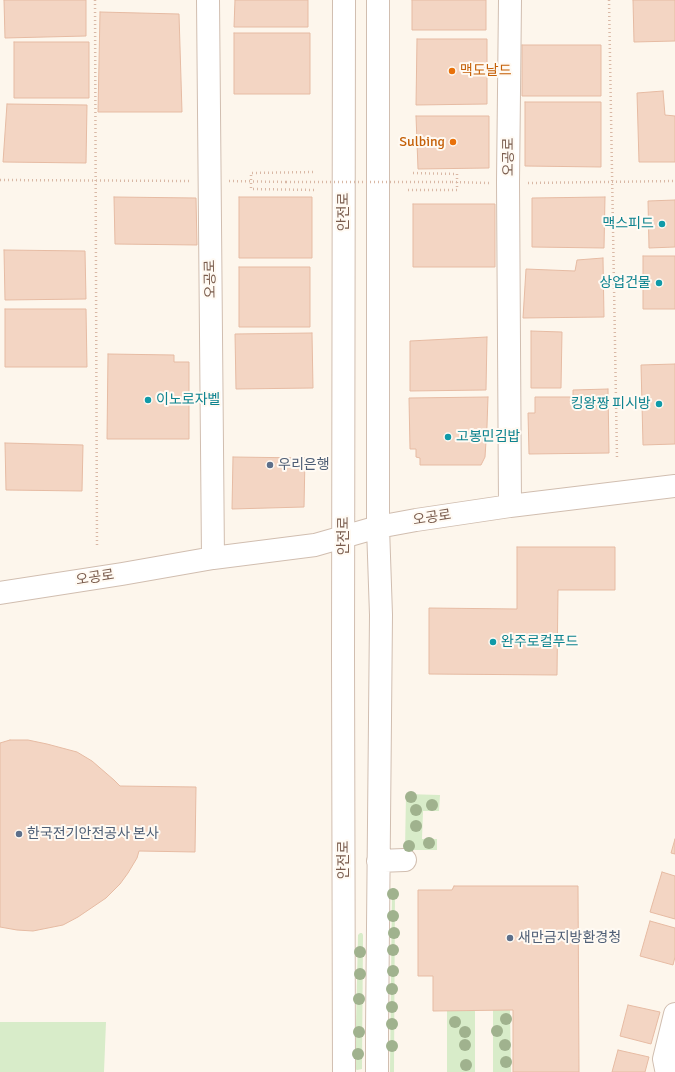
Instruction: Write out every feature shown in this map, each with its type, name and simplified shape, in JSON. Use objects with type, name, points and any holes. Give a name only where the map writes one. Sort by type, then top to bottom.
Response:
[{"type":"street","name":"오공로","points":[[208,0],[213,558]]},
{"type":"street","name":"안전로","points":[[344,0],[344,1072]]},
{"type":"street","points":[[377,1072],[381,615],[378,527],[378,0]]},
{"type":"street","name":"오공로","points":[[510,0],[508,182],[510,506]]},
{"type":"street","name":"오공로","points":[[0,593],[213,558],[315,545],[344,538],[378,527],[416,520],[510,506],[675,486]]},
{"type":"street","points":[[378,861],[405,860]]},
{"type":"street","points":[[668,1072],[664,1059],[675,1014]]},
{"type":"path","points":[[95,0],[97,547]]},
{"type":"path","points":[[609,0],[617,458]]},
{"type":"path","points":[[314,172],[251,173],[251,189],[314,190]]},
{"type":"path","points":[[408,190],[457,190],[457,174],[412,173]]},
{"type":"path","points":[[0,180],[191,181]]},
{"type":"path","points":[[225,181],[675,181]]},
{"type":"green space","points":[[406,794],[440,795],[439,811],[423,811],[422,839],[437,839],[437,850],[405,850]]},
{"type":"green space","points":[[392,888],[395,888],[394,1072],[390,1072]]},
{"type":"green space","points":[[360,933],[363,935],[362,1069],[357,1070],[355,1069],[358,935]]},
{"type":"green space","points":[[493,1010],[510,1010],[511,1072],[493,1072]]},
{"type":"green space","points":[[447,1011],[475,1011],[475,1072],[447,1072]]},
{"type":"green space","points":[[0,1022],[106,1022],[104,1072],[0,1072]]},
{"type":"building","points":[[4,0],[86,0],[86,36],[5,38]]},
{"type":"building","points":[[235,0],[308,0],[308,27],[234,27]]},
{"type":"building","points":[[412,0],[486,0],[486,30],[412,30]]},
{"type":"building","points":[[633,0],[675,0],[675,41],[634,42]]},
{"type":"building","points":[[100,12],[179,14],[182,112],[98,112]]},
{"type":"building","points":[[234,33],[310,33],[310,94],[234,94]]},
{"type":"building","name":"맥도날드","points":[[417,39],[487,39],[487,104],[416,105]]},
{"type":"building","points":[[14,42],[89,42],[89,98],[14,98]]},
{"type":"building","points":[[522,45],[601,45],[601,96],[522,96]]},
{"type":"building","points":[[663,91],[665,115],[675,116],[675,162],[639,162],[637,93]]},
{"type":"building","points":[[525,102],[601,102],[601,167],[525,166]]},
{"type":"building","points":[[7,104],[87,105],[86,163],[3,162]]},
{"type":"building","name":"Sulbing","points":[[416,116],[489,116],[489,168],[418,169]]},
{"type":"building","points":[[114,197],[196,198],[197,245],[115,244]]},
{"type":"building","points":[[239,197],[312,197],[312,258],[239,258]]},
{"type":"building","points":[[605,197],[604,248],[532,247],[532,198]]},
{"type":"building","name":"맥스피드","points":[[675,200],[675,247],[649,248],[648,201]]},
{"type":"building","points":[[413,204],[495,204],[495,267],[413,267]]},
{"type":"building","points":[[4,250],[85,251],[86,299],[5,300]]},
{"type":"building","name":"상업건물","points":[[643,256],[675,256],[675,309],[643,309]]},
{"type":"building","points":[[603,258],[604,317],[523,318],[526,269],[575,271],[577,260]]},
{"type":"building","points":[[239,267],[310,267],[310,327],[239,327]]},
{"type":"building","points":[[5,309],[86,309],[87,367],[5,367]]},
{"type":"building","points":[[531,331],[562,332],[561,388],[531,388]]},
{"type":"building","points":[[312,333],[313,388],[236,389],[235,334]]},
{"type":"building","points":[[487,337],[486,390],[410,391],[410,341]]},
{"type":"building","name":"이노로자벨","points":[[108,354],[174,355],[174,362],[189,362],[189,439],[107,439]]},
{"type":"building","name":"킹왕짱 피시방","points":[[675,364],[675,444],[643,445],[641,365]]},
{"type":"building","points":[[608,389],[609,453],[529,454],[528,413],[535,413],[535,397],[573,397],[573,390]]},
{"type":"building","name":"고봉민김밥","points":[[488,397],[485,457],[481,465],[420,465],[420,458],[416,457],[416,449],[410,449],[409,398]]},
{"type":"building","points":[[5,443],[83,445],[82,491],[6,490]]},
{"type":"building","points":[[233,457],[305,458],[304,507],[232,509]]},
{"type":"building","name":"완주로컬푸드","points":[[517,547],[615,547],[615,590],[558,590],[557,675],[429,674],[429,608],[517,609]]},
{"type":"building","points":[[10,740],[28,740],[77,752],[92,761],[120,786],[196,787],[195,852],[139,851],[137,858],[120,884],[106,898],[78,917],[63,925],[33,931],[0,927],[0,743]]},
{"type":"building","points":[[675,839],[675,854],[671,853]]},
{"type":"building","points":[[662,872],[675,876],[675,919],[650,912]]},
{"type":"building","points":[[454,886],[578,886],[579,1072],[513,1072],[513,1010],[433,1011],[433,976],[418,976],[418,890],[452,890]]},
{"type":"building","points":[[650,921],[675,928],[675,957],[673,965],[640,956]]},
{"type":"building","points":[[628,1005],[660,1012],[651,1044],[620,1036]]},
{"type":"building","points":[[618,1050],[649,1057],[645,1072],[612,1072]]},
{"type":"place","name":"맥도날드","points":[[452,71]]},
{"type":"place","name":"Sulbing","points":[[453,142]]},
{"type":"place","name":"맥스피드","points":[[662,224]]},
{"type":"place","name":"상업건물","points":[[659,283]]},
{"type":"place","name":"이노로자벨","points":[[148,400]]},
{"type":"place","name":"킹왕짱 피시방","points":[[659,404]]},
{"type":"place","name":"고봉민김밥","points":[[448,437]]},
{"type":"place","name":"우리은행","points":[[270,465]]},
{"type":"place","name":"완주로컬푸드","points":[[493,642]]},
{"type":"place","name":"한국전기안전공사 본사","points":[[19,834]]},
{"type":"place","name":"새만금지방환경청","points":[[510,938]]}]
